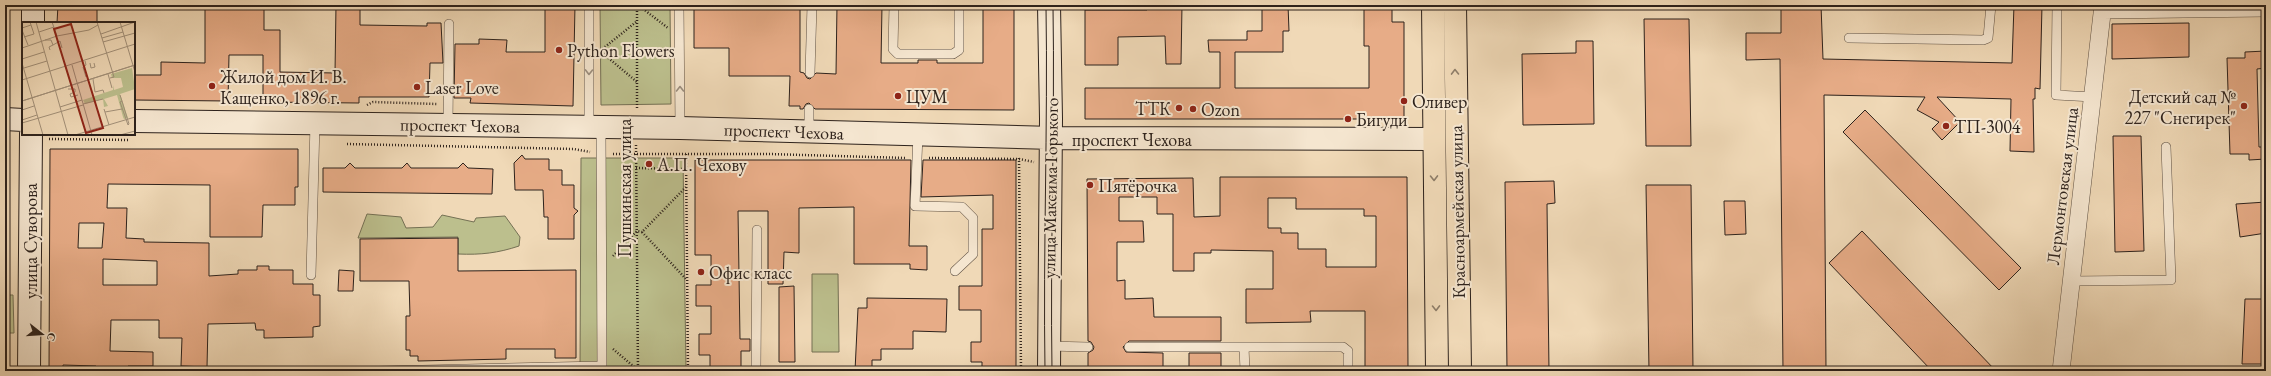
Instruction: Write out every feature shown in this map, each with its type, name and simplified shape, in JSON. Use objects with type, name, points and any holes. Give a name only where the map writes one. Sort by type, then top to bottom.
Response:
[{"type":"main road","name":"Красноармейская улица","points":[[1433,5],[1436,371]]},
{"type":"main road","name":"Красноармейская улица","points":[[1455,5],[1460,371]]},
{"type":"street","points":[[33,22],[34,5]]},
{"type":"street","name":"улица Максима Горького","points":[[1049,5],[1049,371]]},
{"type":"street","points":[[2103,8],[2266,8]]},
{"type":"street","name":"Лермонтовская улица","points":[[2061,371],[2103,8]]},
{"type":"street","points":[[5,119],[22,128]]},
{"type":"street","name":"проспект Чехова","points":[[135,131],[315,123],[595,126],[1050,138],[1434,139]]},
{"type":"street","name":"улица Суворова","points":[[28,135],[29,371]]},
{"type":"lane","points":[[379,371],[602,369],[602,268],[599,153],[595,126],[589,5]]},
{"type":"lane","points":[[679,5],[680,128]]},
{"type":"lane","points":[[810,73],[812,5]]},
{"type":"lane","points":[[894,5],[893,49],[898,54],[953,54],[959,50],[959,5]]},
{"type":"lane","points":[[1849,38],[1983,40],[1988,38],[1990,32],[1990,5]]},
{"type":"lane","points":[[2057,5],[2056,95],[2093,97]]},
{"type":"lane","points":[[448,125],[449,24]]},
{"type":"lane","points":[[809,109],[809,132]]},
{"type":"lane","points":[[311,275],[315,123]]},
{"type":"lane","points":[[918,135],[915,206],[962,207],[973,218],[974,254],[955,271]]},
{"type":"lane","points":[[2072,281],[2171,280],[2166,147]]},
{"type":"lane","points":[[756,371],[757,230]]},
{"type":"lane","points":[[1048,346],[1088,347]]},
{"type":"lane","points":[[1129,347],[1343,347],[1348,351],[1348,371]]},
{"type":"lane","points":[[1244,347],[1244,371]]},
{"type":"path","name":"Пушкинская улица","points":[[637,5],[636,168],[638,371]]},
{"type":"path","points":[[637,5],[679,37]]},
{"type":"path","points":[[637,22],[600,51],[637,82]]},
{"type":"path","points":[[345,144],[574,149],[599,153],[636,155],[769,154],[1019,159],[1049,164]]},
{"type":"path","points":[[686,154],[688,371]]},
{"type":"path","points":[[1019,159],[1021,371]]},
{"type":"path","points":[[636,168],[686,169]]},
{"type":"path","points":[[642,232],[686,187]]},
{"type":"path","points":[[602,268],[637,231],[642,232],[687,280]]},
{"type":"path","points":[[603,341],[638,371]]},
{"type":"green space","points":[[600,5],[670,5],[671,104],[601,105]]},
{"type":"green space","points":[[1085,5],[1109,5],[1109,9],[1085,9]]},
{"type":"green space","points":[[581,158],[683,158],[686,371],[580,371]]},
{"type":"green space","points":[[367,214],[401,217],[406,228],[433,227],[442,215],[474,222],[476,218],[505,216],[520,237],[519,246],[489,253],[458,254],[458,237],[358,238]]},
{"type":"green space","points":[[812,274],[838,274],[839,352],[812,352]]},
{"type":"green space","points":[[5,295],[13,295],[14,333],[5,333]]},
{"type":"building","points":[[58,5],[97,5],[97,22],[57,22]]},
{"type":"building","points":[[205,5],[264,7],[264,30],[280,30],[280,72],[335,73],[336,5],[360,5],[360,25],[427,26],[427,23],[441,23],[443,63],[430,63],[429,97],[359,97],[359,103],[263,102],[263,55],[229,55],[228,101],[135,100],[135,75],[161,75],[161,62],[205,63]]},
{"type":"building","points":[[545,5],[575,5],[573,106],[470,103],[471,98],[454,98],[455,44],[479,44],[479,39],[507,40],[506,52],[545,52]]},
{"type":"building","points":[[694,5],[800,5],[800,72],[804,73],[807,78],[810,79],[816,73],[836,74],[837,5],[882,5],[881,63],[918,63],[918,60],[937,60],[937,63],[983,63],[983,5],[1014,5],[1014,110],[815,109],[809,103],[806,104],[803,109],[800,109],[800,106],[789,106],[790,76],[729,76],[729,48],[694,48]]},
{"type":"building","points":[[1147,5],[1182,5],[1181,64],[1166,64],[1165,36],[1118,37],[1118,65],[1085,65],[1085,10],[1147,10]]},
{"type":"building","points":[[1262,5],[1288,5],[1289,31],[1283,31],[1283,52],[1235,52],[1235,88],[1369,88],[1369,46],[1364,46],[1364,5],[1392,5],[1392,22],[1404,22],[1404,119],[1085,119],[1085,88],[1220,88],[1220,52],[1209,52],[1208,40],[1247,40],[1247,31],[1262,31]]},
{"type":"building","points":[[1781,5],[1821,5],[1823,59],[2012,63],[2014,5],[2042,5],[2040,89],[2035,88],[2035,99],[2033,99],[2034,152],[2010,151],[2011,99],[1937,97],[1960,122],[1942,140],[1932,129],[1939,122],[1917,110],[1925,97],[1824,95],[1826,371],[1783,371],[1780,59],[1746,60],[1746,33],[1781,33]]},
{"type":"building","points":[[1644,19],[1689,19],[1691,146],[1646,146]]},
{"type":"building","points":[[2189,23],[2189,57],[2112,59],[2112,24]]},
{"type":"building","points":[[1576,41],[1593,41],[1594,124],[1523,125],[1522,54],[1576,53]]},
{"type":"building","points":[[2266,51],[2266,68],[2257,69],[2259,147],[2266,147],[2266,159],[2249,160],[2249,154],[2230,154],[2227,58],[2245,58],[2245,52]]},
{"type":"building","points":[[1865,110],[2021,268],[1999,290],[1843,132]]},
{"type":"building","points":[[2113,136],[2141,136],[2144,251],[2115,252]]},
{"type":"building","points":[[50,149],[298,149],[298,187],[295,187],[295,205],[263,205],[262,237],[210,237],[210,185],[108,184],[107,208],[127,208],[126,238],[144,239],[144,242],[209,243],[209,276],[238,274],[238,270],[257,270],[257,266],[269,266],[269,270],[293,270],[293,284],[313,284],[313,295],[320,295],[320,326],[313,327],[313,337],[264,338],[264,330],[256,330],[255,323],[208,324],[207,367],[181,366],[182,338],[159,338],[159,320],[111,320],[110,351],[153,352],[153,366],[128,366],[128,371],[96,371],[96,366],[63,365],[63,371],[49,371]],"holes":[[[79,223],[104,223],[102,248],[78,248]],[[103,259],[157,261],[157,285],[103,285]]]},
{"type":"building","points":[[522,155],[525,159],[549,159],[549,170],[562,170],[562,185],[574,185],[574,208],[578,211],[574,215],[574,239],[548,239],[548,217],[544,217],[543,190],[515,190],[514,163]]},
{"type":"building","points":[[695,160],[911,160],[909,246],[927,246],[927,270],[910,269],[910,264],[854,264],[854,207],[799,208],[799,253],[784,252],[783,284],[768,284],[768,211],[738,211],[740,339],[750,339],[750,351],[741,351],[741,371],[710,371],[710,355],[699,355],[699,334],[711,334],[711,306],[696,306],[696,285],[711,285],[711,255],[695,255]]},
{"type":"building","points":[[923,160],[1016,160],[1016,371],[982,371],[982,362],[971,362],[971,342],[981,342],[981,310],[959,310],[959,286],[982,286],[982,229],[993,229],[993,195],[921,197]]},
{"type":"building","points":[[350,163],[355,168],[402,168],[407,163],[411,168],[458,168],[463,163],[468,168],[493,169],[492,194],[323,192],[323,168],[345,168]]},
{"type":"building","points":[[1220,177],[1407,177],[1408,371],[1365,371],[1365,311],[1310,311],[1311,322],[1246,323],[1246,289],[1273,289],[1273,251],[1211,250],[1211,253],[1194,253],[1194,271],[1173,271],[1173,214],[1157,214],[1157,197],[1119,197],[1119,221],[1143,221],[1144,242],[1117,242],[1117,281],[1125,280],[1125,299],[1153,298],[1154,317],[1221,317],[1221,341],[1129,341],[1123,347],[1126,352],[1163,353],[1163,371],[1088,371],[1088,353],[1093,350],[1094,347],[1091,342],[1088,341],[1087,179],[1193,178],[1194,217],[1220,216]],"holes":[[[1268,198],[1296,198],[1296,209],[1364,209],[1364,216],[1376,216],[1376,267],[1326,267],[1326,249],[1298,249],[1298,233],[1281,233],[1281,228],[1268,228]]]},
{"type":"building","points":[[1554,181],[1555,203],[1547,204],[1549,371],[1507,371],[1505,182]]},
{"type":"building","points":[[1646,185],[1691,185],[1693,371],[1649,371]]},
{"type":"building","points":[[1724,201],[1745,201],[1746,234],[1725,235]]},
{"type":"building","points":[[2266,202],[2266,233],[2240,237],[2236,204]]},
{"type":"building","points":[[1862,231],[1996,371],[1932,371],[1829,263]]},
{"type":"building","points":[[458,238],[458,271],[576,270],[576,358],[555,358],[555,349],[506,349],[506,359],[418,361],[418,356],[410,356],[410,350],[406,350],[406,316],[410,316],[409,281],[360,281],[360,239]]},
{"type":"building","points":[[339,270],[354,271],[353,291],[338,291]]},
{"type":"building","points":[[794,286],[795,362],[779,362],[779,287]]},
{"type":"building","points":[[867,298],[947,299],[946,332],[913,331],[913,349],[881,349],[881,360],[872,360],[872,371],[855,371],[858,308],[867,308]]},
{"type":"building","points":[[2245,299],[2266,299],[2266,364],[2242,364]]},
{"type":"building","points":[[1189,353],[1221,353],[1221,371],[1189,371]]},
{"type":"tram line","points":[[1045,371],[1046,5]]},
{"type":"tram line","points":[[1052,371],[1053,5]]},
{"type":"place","name":"Python Flowers","points":[[559,50]]},
{"type":"place","name":"Жилой дом И. В. Кащенко, 1896 г.","points":[[212,86]]},
{"type":"place","name":"Laser Love","points":[[417,87]]},
{"type":"place","name":"ЦУМ","points":[[898,96]]},
{"type":"place","name":"Оливер","points":[[1404,101]]},
{"type":"place","name":"Детский сад № 227 \"Снегирек\"","points":[[2244,106]]},
{"type":"place","name":"ТТК","points":[[1179,108]]},
{"type":"place","name":"Ozon","points":[[1193,109]]},
{"type":"place","name":"Бигуди","points":[[1348,119]]},
{"type":"place","name":"ТП-3004","points":[[1946,126]]},
{"type":"place","name":"А.П. Чехову","points":[[649,164]]},
{"type":"place","name":"Пятёрочка","points":[[1090,185]]},
{"type":"place","name":"Офис класс","points":[[701,272]]}]
